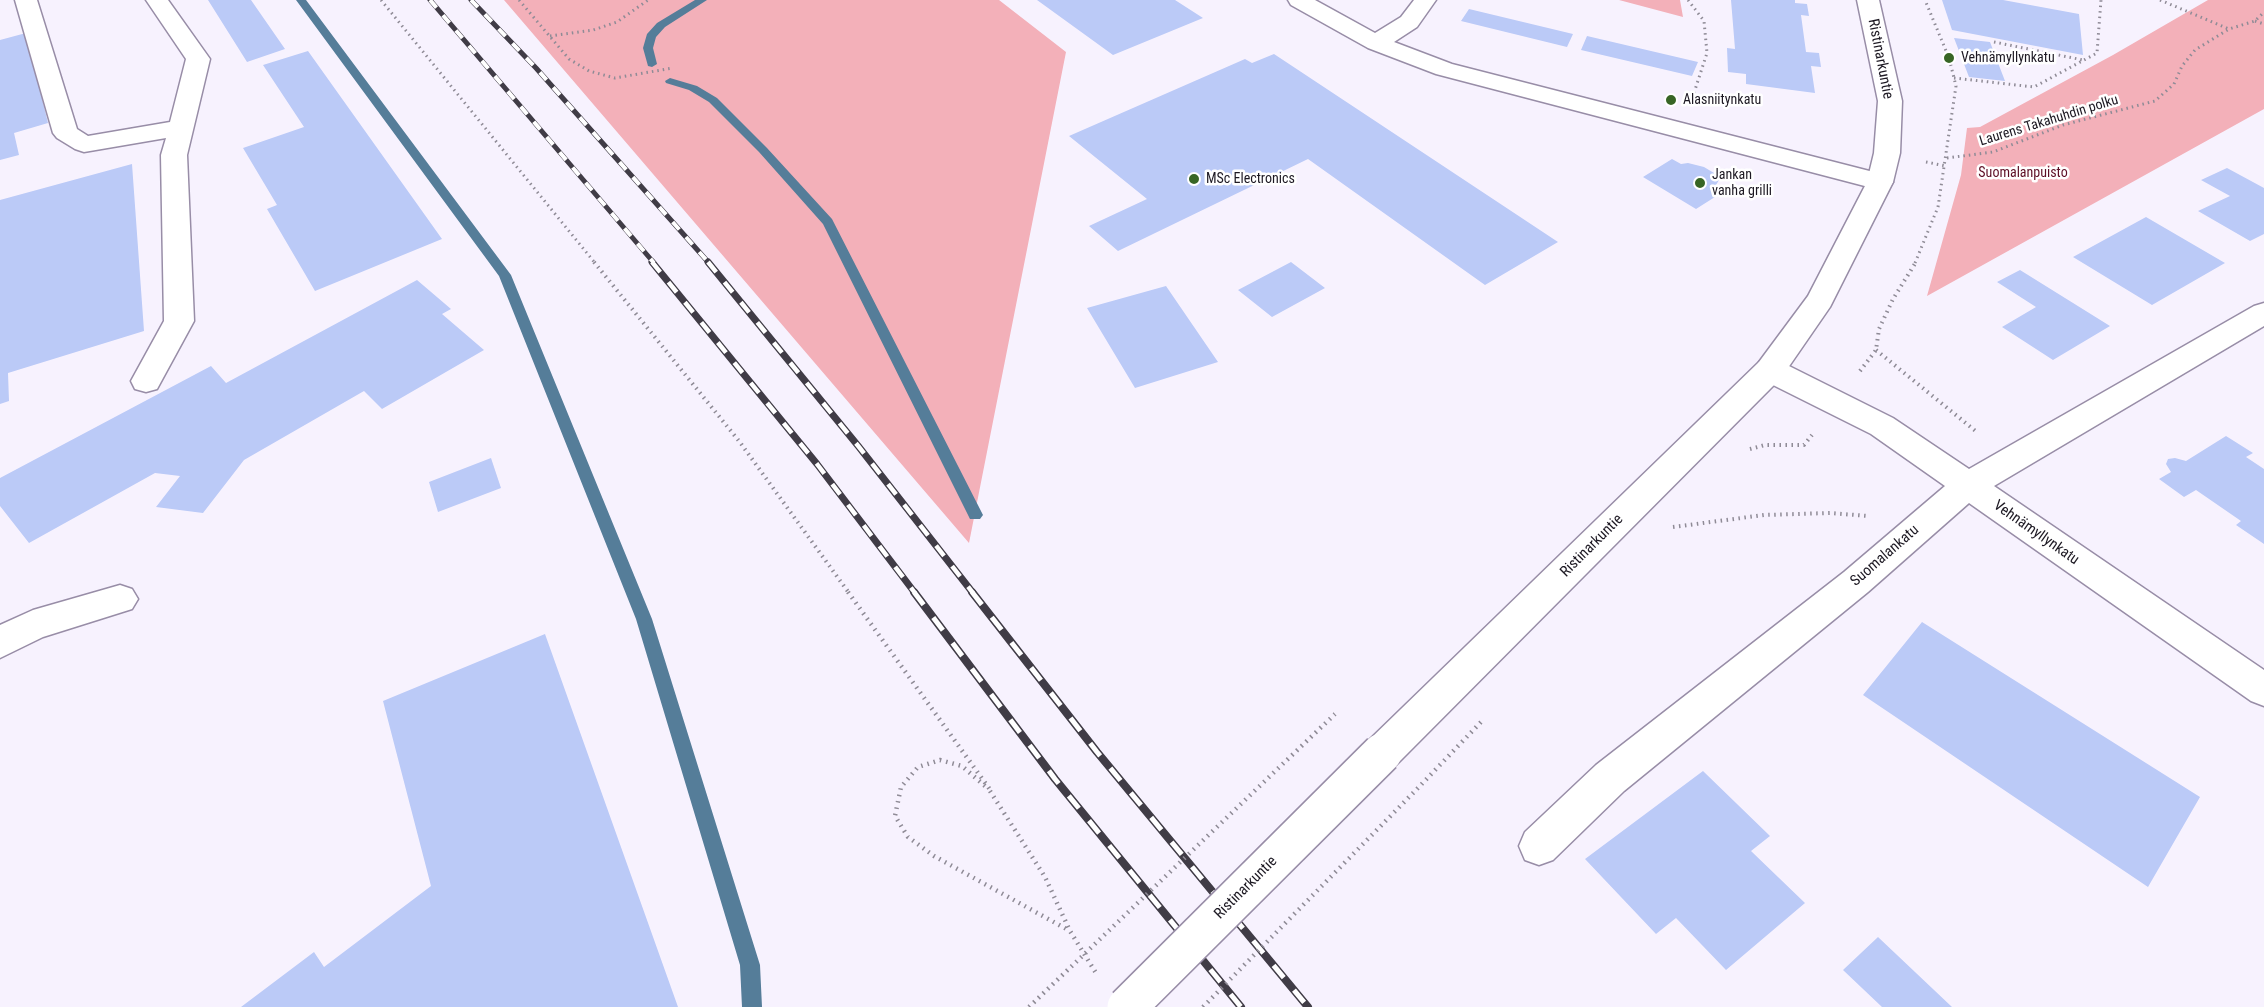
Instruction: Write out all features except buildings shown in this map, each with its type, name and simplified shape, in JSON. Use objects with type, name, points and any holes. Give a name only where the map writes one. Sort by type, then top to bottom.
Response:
[{"type":"street","points":[[0,3],[11,0]]},
{"type":"street","points":[[26,0],[66,133],[84,144],[181,128]]},
{"type":"street","points":[[146,381],[179,321],[174,155],[198,59],[157,0]]},
{"type":"street","points":[[1299,0],[1377,43],[1414,59],[1471,77],[1880,182]]},
{"type":"street","points":[[1377,43],[1409,22],[1425,0]]},
{"type":"street","name":"Ristinarkuntie","points":[[1127,1007],[1770,370],[1820,300],[1880,182],[1887,153],[1890,101],[1868,0]]},
{"type":"street","name":"Suomalankatu","points":[[1539,846],[1610,778],[1856,582],[1969,485],[2264,313]]},
{"type":"street","name":"Vehnämyllynkatu","points":[[1770,370],[1882,426],[2264,690]]},
{"type":"street","points":[[0,644],[33,625],[120,599]]},
{"type":"path","points":[[381,0],[739,441],[991,791],[1045,877],[1070,931],[1100,979]]},
{"type":"path","points":[[519,0],[569,59],[601,76],[627,77],[673,68]]},
{"type":"path","points":[[550,36],[617,22],[648,0]]},
{"type":"path","points":[[1688,0],[1704,21],[1707,53],[1690,105]]},
{"type":"path","points":[[1876,350],[1879,329],[1893,299],[1919,257],[1938,207],[1954,118],[1956,87],[1954,78],[1949,58],[1925,0]]},
{"type":"path","points":[[1954,78],[2034,87],[2097,53],[2101,0]]},
{"type":"path","points":[[2160,0],[2229,29]]},
{"type":"path","name":"Laurens Takahuhdin polku","points":[[1947,158],[1993,152],[2063,125],[2155,101],[2174,84],[2182,66],[2194,50],[2229,29],[2255,21],[2264,12]]},
{"type":"path","points":[[2255,21],[2264,24]]},
{"type":"path","points":[[1994,42],[2084,60]]},
{"type":"path","points":[[1747,450],[1766,445],[1804,445],[1835,403]]},
{"type":"path","points":[[1674,519],[1666,528],[1764,515],[1830,513],[1876,516],[1918,527]]},
{"type":"path","points":[[1029,1007],[1335,714]]},
{"type":"path","points":[[1203,1007],[1489,714]]},
{"type":"path","points":[[991,791],[962,766],[940,760],[918,766],[901,787],[895,816],[908,837],[934,856],[1070,931]]},
{"type":"green space","points":[[504,0],[999,0],[1066,52],[969,543]]},
{"type":"green space","points":[[1619,0],[1680,0],[1683,17]]},
{"type":"green space","name":"Suomalanpuisto","points":[[2208,0],[2264,0],[2264,109],[1927,296],[1961,175],[1967,128],[1980,127],[2113,55]]},
{"type":"waterway","points":[[301,0],[505,275],[644,619],[750,965],[752,1007]]},
{"type":"waterway","points":[[652,64],[648,48],[651,36],[661,25],[702,0]]},
{"type":"waterway","points":[[670,81],[693,88],[713,100],[763,150],[828,222],[975,515]]},
{"type":"railway","points":[[430,0],[654,263]]},
{"type":"railway","points":[[471,0],[536,68],[709,263]]},
{"type":"railway","points":[[652,262],[817,464],[915,593]]},
{"type":"railway","points":[[708,262],[859,447],[973,593]]},
{"type":"railway","points":[[914,592],[1055,779],[1241,1007]]},
{"type":"railway","points":[[972,592],[1097,752],[1308,1007]]},
{"type":"place","name":"Vehnämyllynkatu","points":[[1949,58]]},
{"type":"place","name":"Alasniitynkatu","points":[[1671,100]]},
{"type":"place","name":"MSc Electronics","points":[[1194,179]]},
{"type":"place","name":"Jankan vanha grilli","points":[[1700,183]]}]
